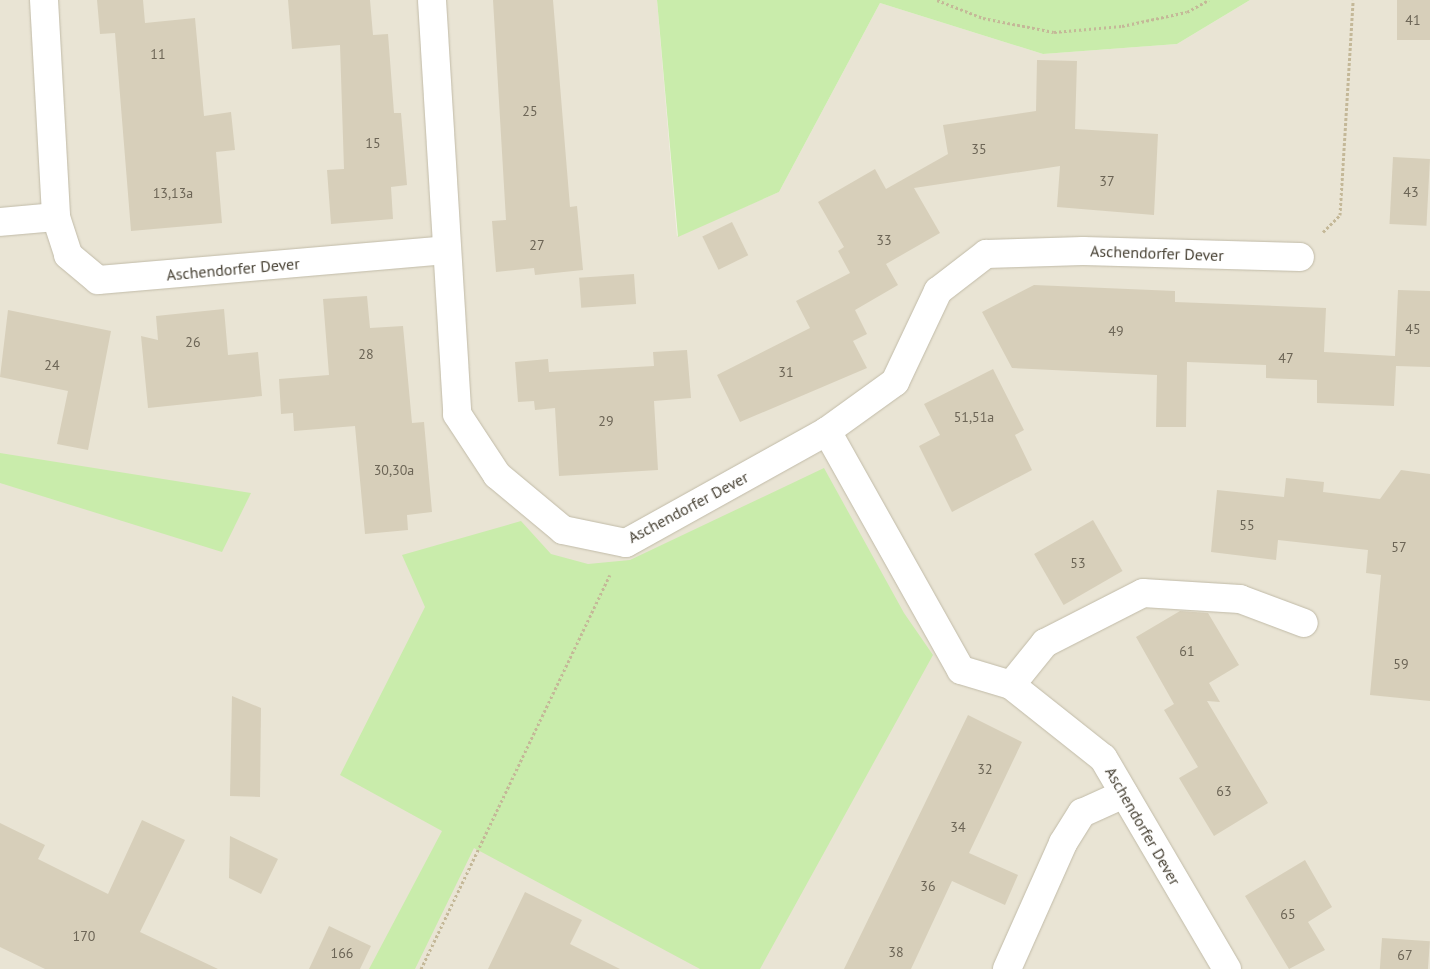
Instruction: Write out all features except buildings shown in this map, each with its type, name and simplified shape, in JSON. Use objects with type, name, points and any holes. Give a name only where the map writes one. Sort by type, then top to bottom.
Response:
[{"type":"street","name":"Aschendorfer Dever","points":[[44,0],[56,217],[68,256],[98,280],[448,250]]},
{"type":"street","name":"Aschendorfer Dever","points":[[432,0],[457,414],[496,475],[563,530],[626,543],[827,431],[896,382],[938,291],[986,254],[1083,251],[1300,257]]},
{"type":"street","points":[[0,222],[56,217]]},
{"type":"street","name":"Aschendorfer Dever","points":[[827,431],[961,670],[1011,685],[1103,758],[1227,969]]},
{"type":"street","points":[[1011,685],[1045,643],[1143,593],[1240,599],[1304,623]]},
{"type":"street","points":[[1008,969],[1062,843],[1082,813],[1124,794]]},
{"type":"path","points":[[938,0],[983,18],[1054,32],[1122,26],[1187,12],[1209,0]]},
{"type":"path","points":[[1300,257],[1340,215],[1354,0]]},
{"type":"path","points":[[420,969],[626,543]]},
{"type":"shaded area","points":[[0,0],[657,0],[677,236],[779,192],[880,3],[1043,54],[1177,44],[1250,0],[1430,0],[1430,969],[0,969]]},
{"type":"green space","points":[[657,0],[1250,0],[1177,44],[1043,54],[880,3],[779,192],[678,237]]},
{"type":"green space","points":[[0,453],[251,493],[222,552],[0,483]]},
{"type":"green space","points":[[824,468],[904,613],[933,655],[760,969],[700,969],[474,848],[415,969],[369,969],[442,831],[340,775],[425,607],[402,555],[521,521],[551,554],[588,564],[630,560]]}]
